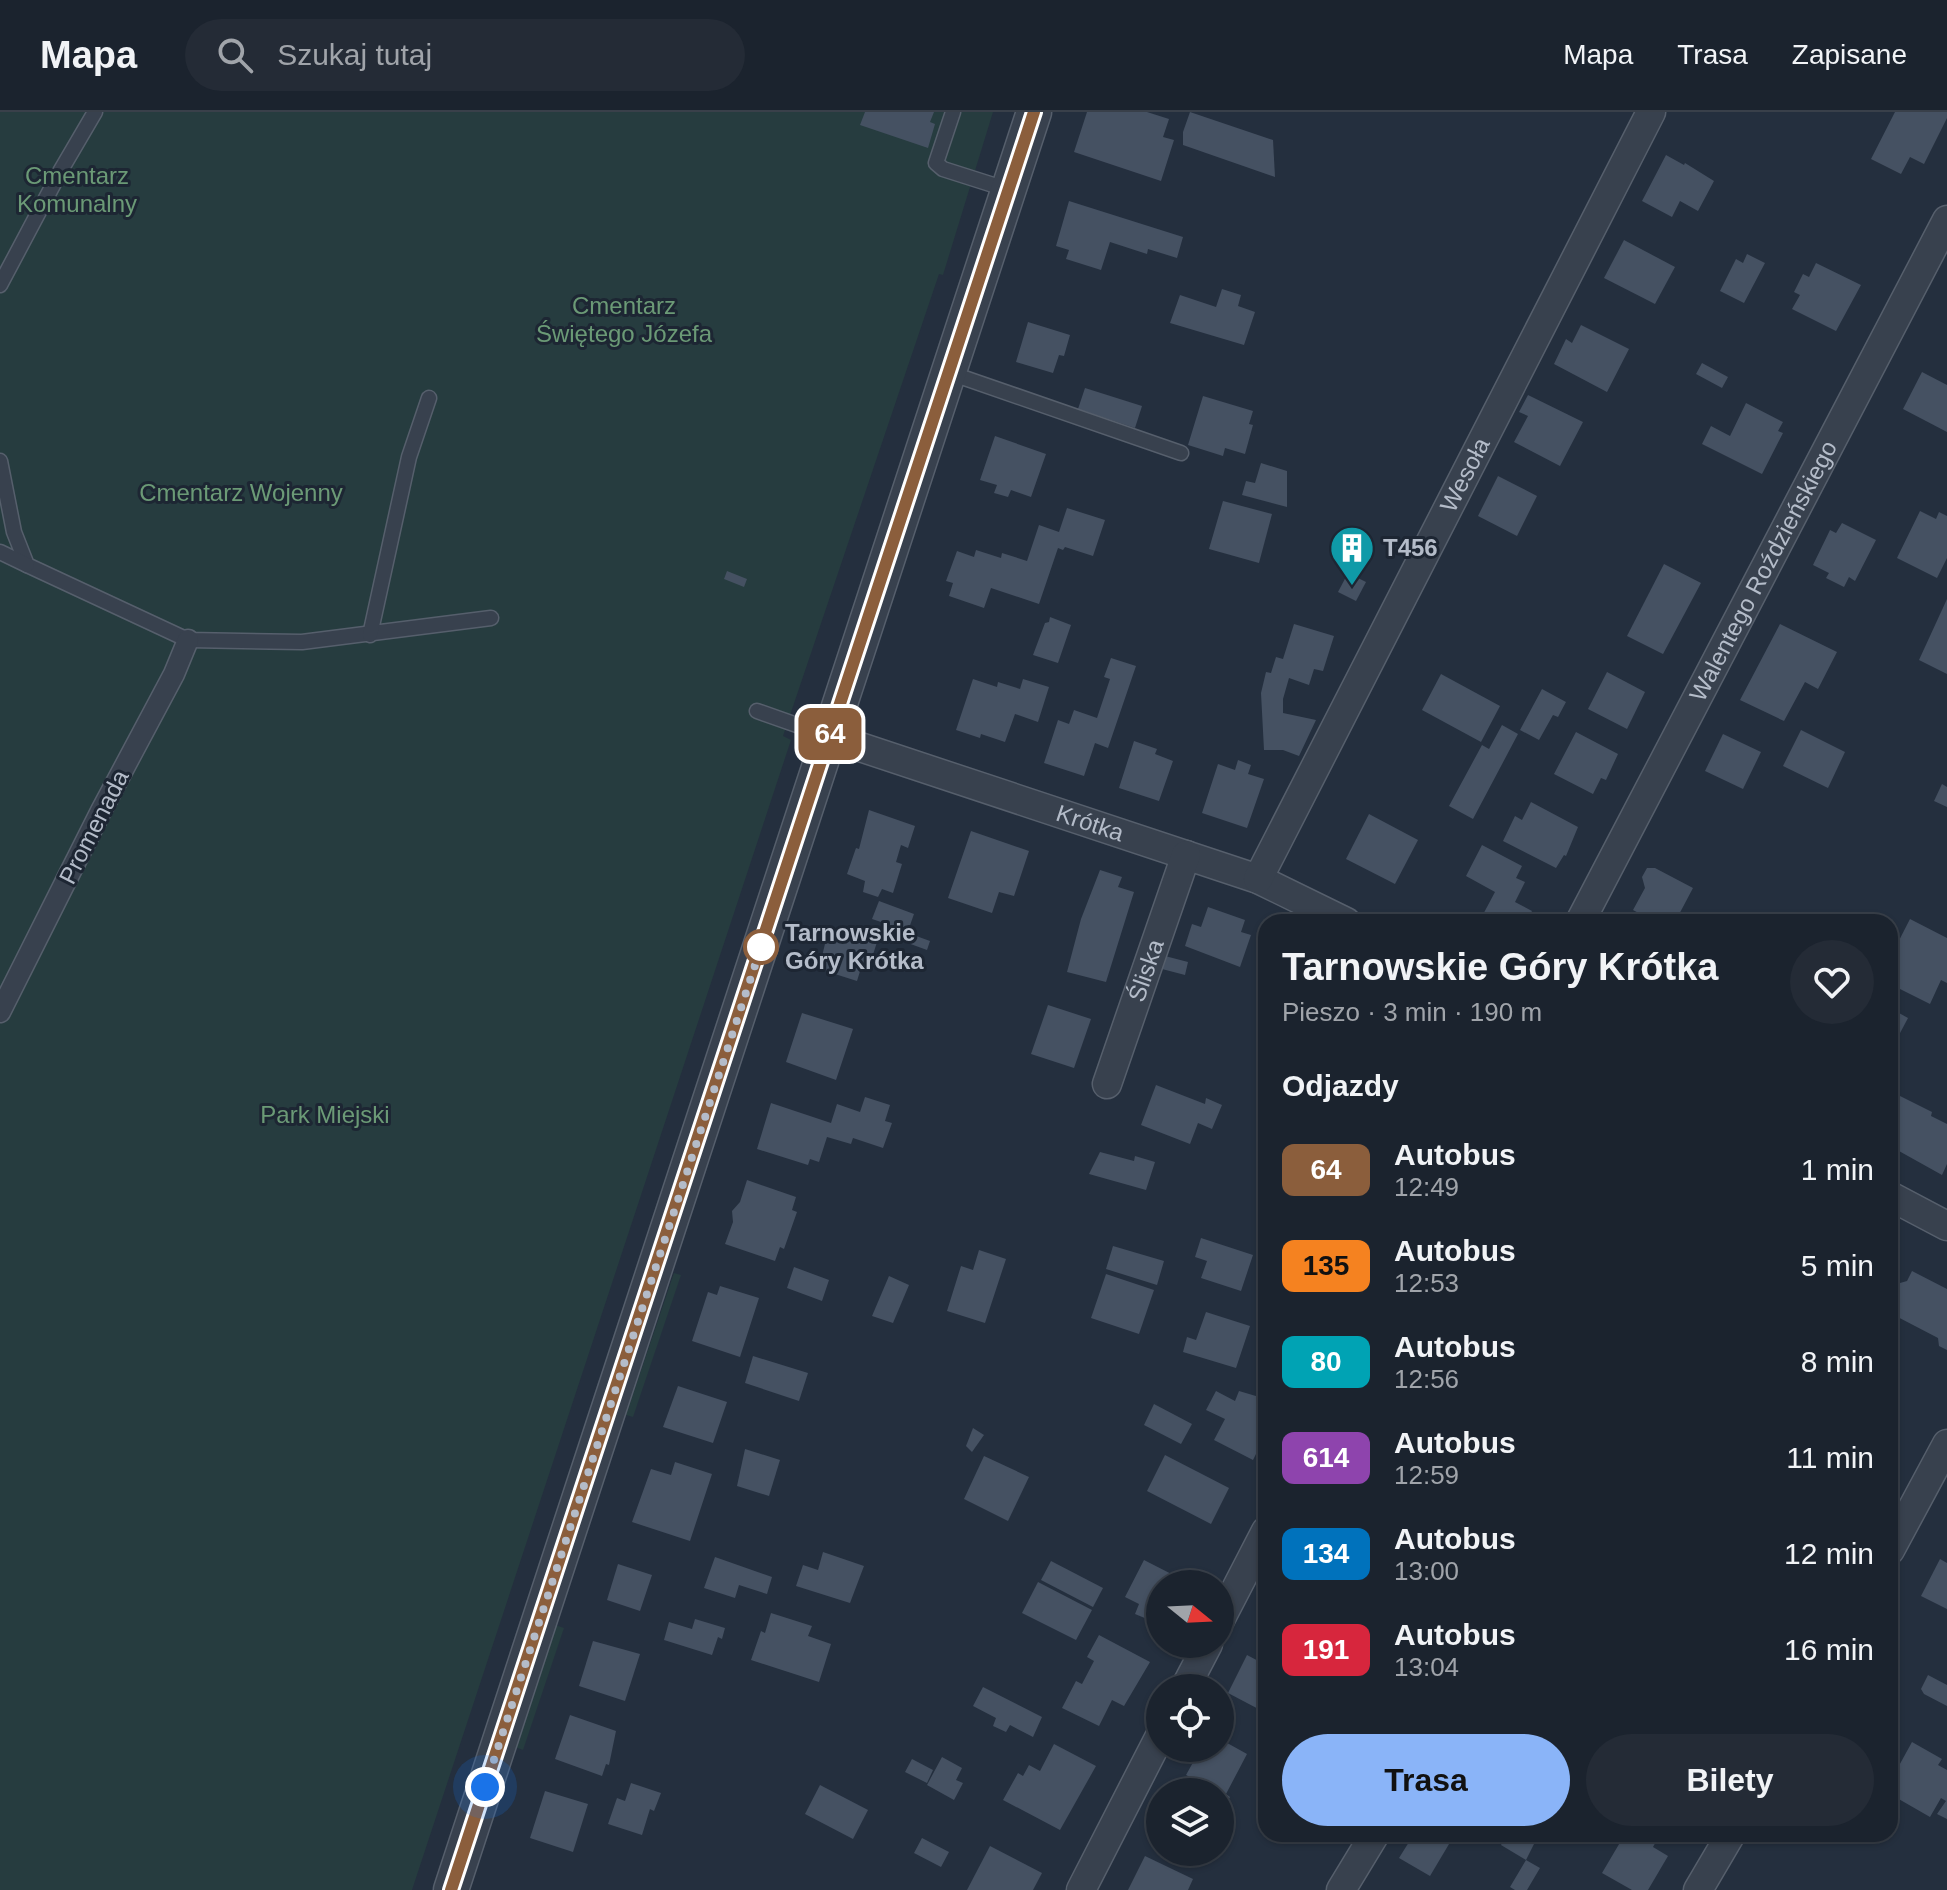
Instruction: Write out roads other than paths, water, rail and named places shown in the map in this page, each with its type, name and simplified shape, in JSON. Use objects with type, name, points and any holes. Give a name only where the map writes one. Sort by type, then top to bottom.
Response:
[{"type":"street","points":[[451,1890],[1034,112]]},
{"type":"street","name":"Wesoła","points":[[1258,879],[1651,112]]},
{"type":"street","name":"Walentego Roździeńskiego","points":[[1584,914],[1947,220]]},
{"type":"street","name":"Promenada","points":[[0,1012],[174,674],[188,640]]},
{"type":"street","name":"Krótka","points":[[830,737],[1258,879],[1330,914]]},
{"type":"street","name":"Śliska","points":[[1107,1084],[1186,855]]},
{"type":"street","points":[[1898,1200],[1947,1226]]},
{"type":"street","points":[[1898,1535],[1947,1444]]},
{"type":"street","points":[[1234,1593],[1258,1546]]},
{"type":"street","points":[[1081,1890],[1147,1762]]},
{"type":"street","points":[[1341,1890],[1370,1842]]},
{"type":"street","points":[[1698,1890],[1726,1842]]},
{"type":"lane","points":[[0,285],[95,112]]},
{"type":"lane","points":[[953,112],[936,163],[943,169],[1009,190]]},
{"type":"lane","points":[[949,373],[1181,453]]},
{"type":"lane","points":[[370,635],[411,450],[429,398]]},
{"type":"lane","points":[[0,461],[14,532],[27,565]]},
{"type":"lane","points":[[0,552],[188,640],[302,642],[491,618]]},
{"type":"lane","points":[[757,711],[830,737]]},
{"type":"place","name":"T456","points":[[1352,587]]},
{"type":"place","name":"Tarnowskie Góry Krótka","points":[[761,947]]},
{"type":"park label","name":"Cmentarz Komunalny","points":[[77,190]]},
{"type":"park label","name":"Cmentarz Świętego Józefa","points":[[624,320]]},
{"type":"park label","name":"Cmentarz Wojenny","points":[[241,493]]},
{"type":"park label","name":"Park Miejski","points":[[325,1115]]}]
